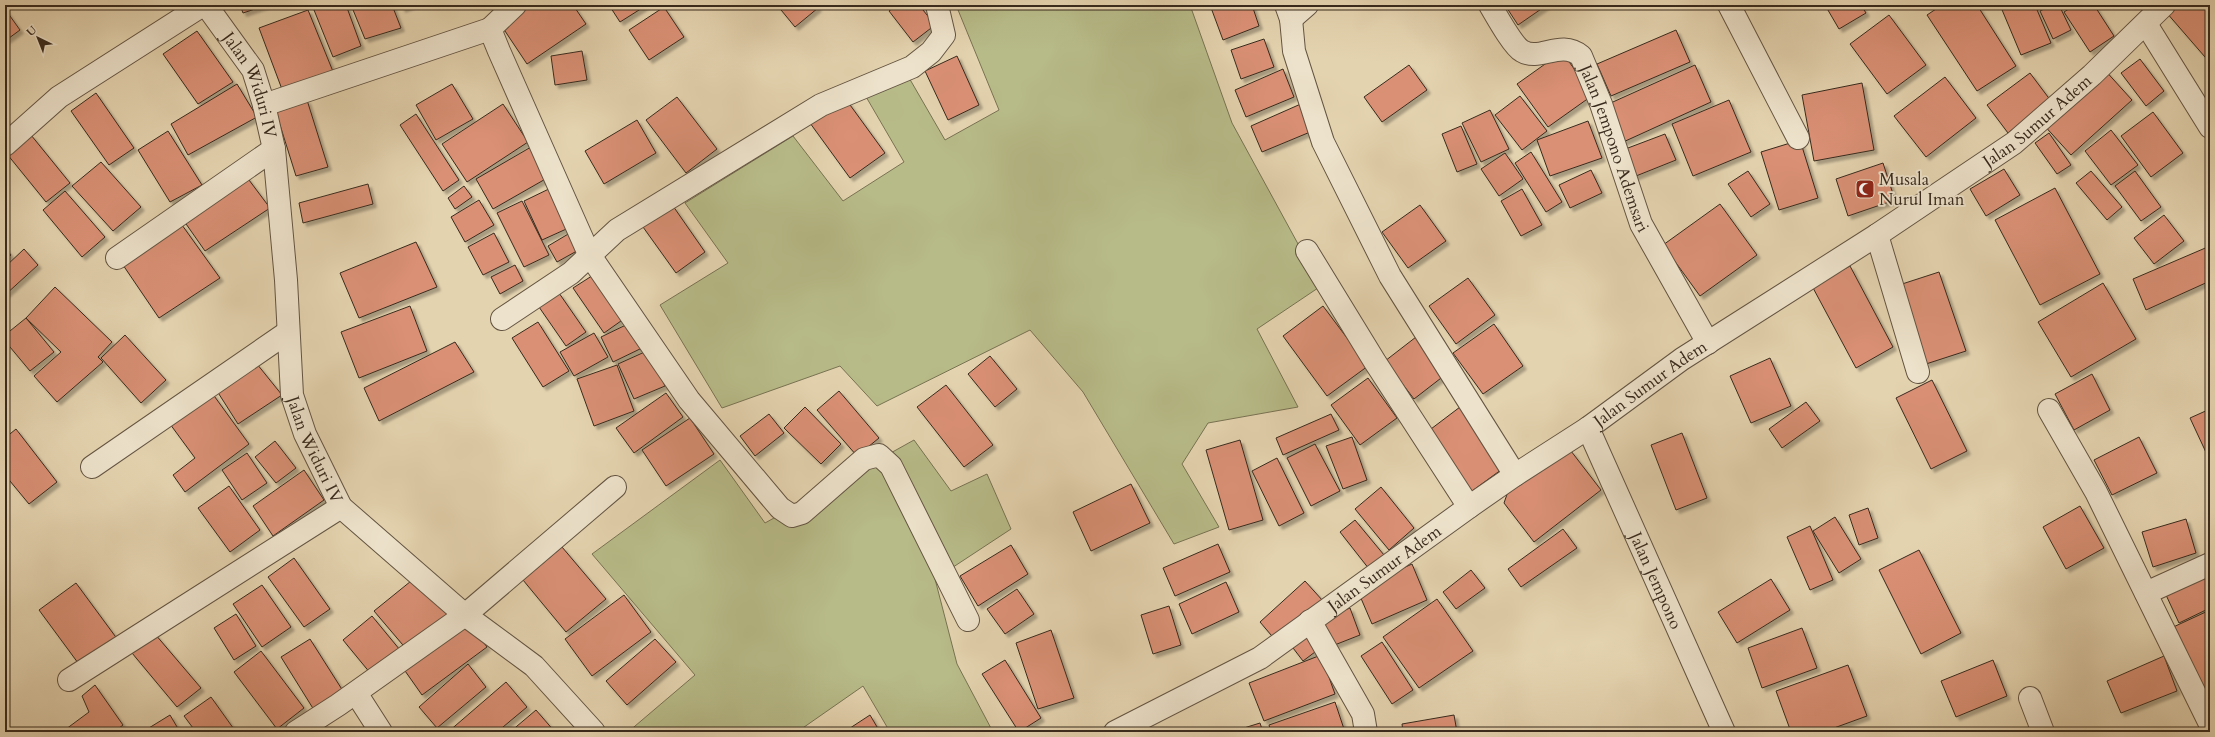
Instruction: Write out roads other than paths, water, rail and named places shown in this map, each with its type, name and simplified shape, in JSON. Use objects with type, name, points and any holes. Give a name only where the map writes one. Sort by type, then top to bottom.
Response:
[{"type":"street","name":"Jalan Widuri IV","points":[[205,5],[253,70],[264,105],[274,149],[286,280],[292,395],[305,434],[341,507],[465,614],[534,666],[594,732]]},
{"type":"street","points":[[5,146],[60,97],[205,5]]},
{"type":"street","points":[[264,105],[490,29],[516,5]]},
{"type":"street","points":[[502,319],[572,273],[589,254],[617,230],[821,105],[912,67],[931,52],[944,35],[937,5]]},
{"type":"street","points":[[1307,5],[1288,12],[1294,51],[1323,142],[1390,276],[1514,474]]},
{"type":"street","name":"Jalan Jempono Ademsari","points":[[1490,5],[1521,51],[1530,54],[1564,48],[1574,51],[1581,56],[1601,104],[1641,224],[1708,343]]},
{"type":"street","points":[[1729,5],[1798,138]]},
{"type":"street","name":"Jalan Sumur Adem","points":[[1115,732],[1260,658],[1514,474],[1588,428],[1708,343],[1876,235],[2014,142],[2092,75],[2164,5]]},
{"type":"street","points":[[2146,24],[2210,127]]},
{"type":"street","points":[[490,29],[589,254],[689,400],[780,508],[792,516],[802,513],[864,459],[879,455],[891,466],[968,620]]},
{"type":"street","name":"Jalan Widuri IV","points":[[117,258],[274,149]]},
{"type":"street","points":[[1876,235],[1918,372]]},
{"type":"street","points":[[1307,251],[1375,362],[1469,507]]},
{"type":"street","points":[[92,467],[288,332]]},
{"type":"street","points":[[2049,410],[2096,492],[2210,724]]},
{"type":"street","name":"Jalan Jempono","points":[[1588,428],[1724,732]]},
{"type":"street","points":[[296,732],[356,693],[465,614],[615,487]]},
{"type":"street","points":[[70,680],[341,507]]},
{"type":"street","points":[[2146,593],[2210,564]]},
{"type":"street","points":[[1310,621],[1362,714],[1366,732]]},
{"type":"street","points":[[356,693],[381,732]]},
{"type":"street","points":[[2030,698],[2043,732]]},
{"type":"place","name":"Musala Nurul Iman","points":[[1865,189]]}]
